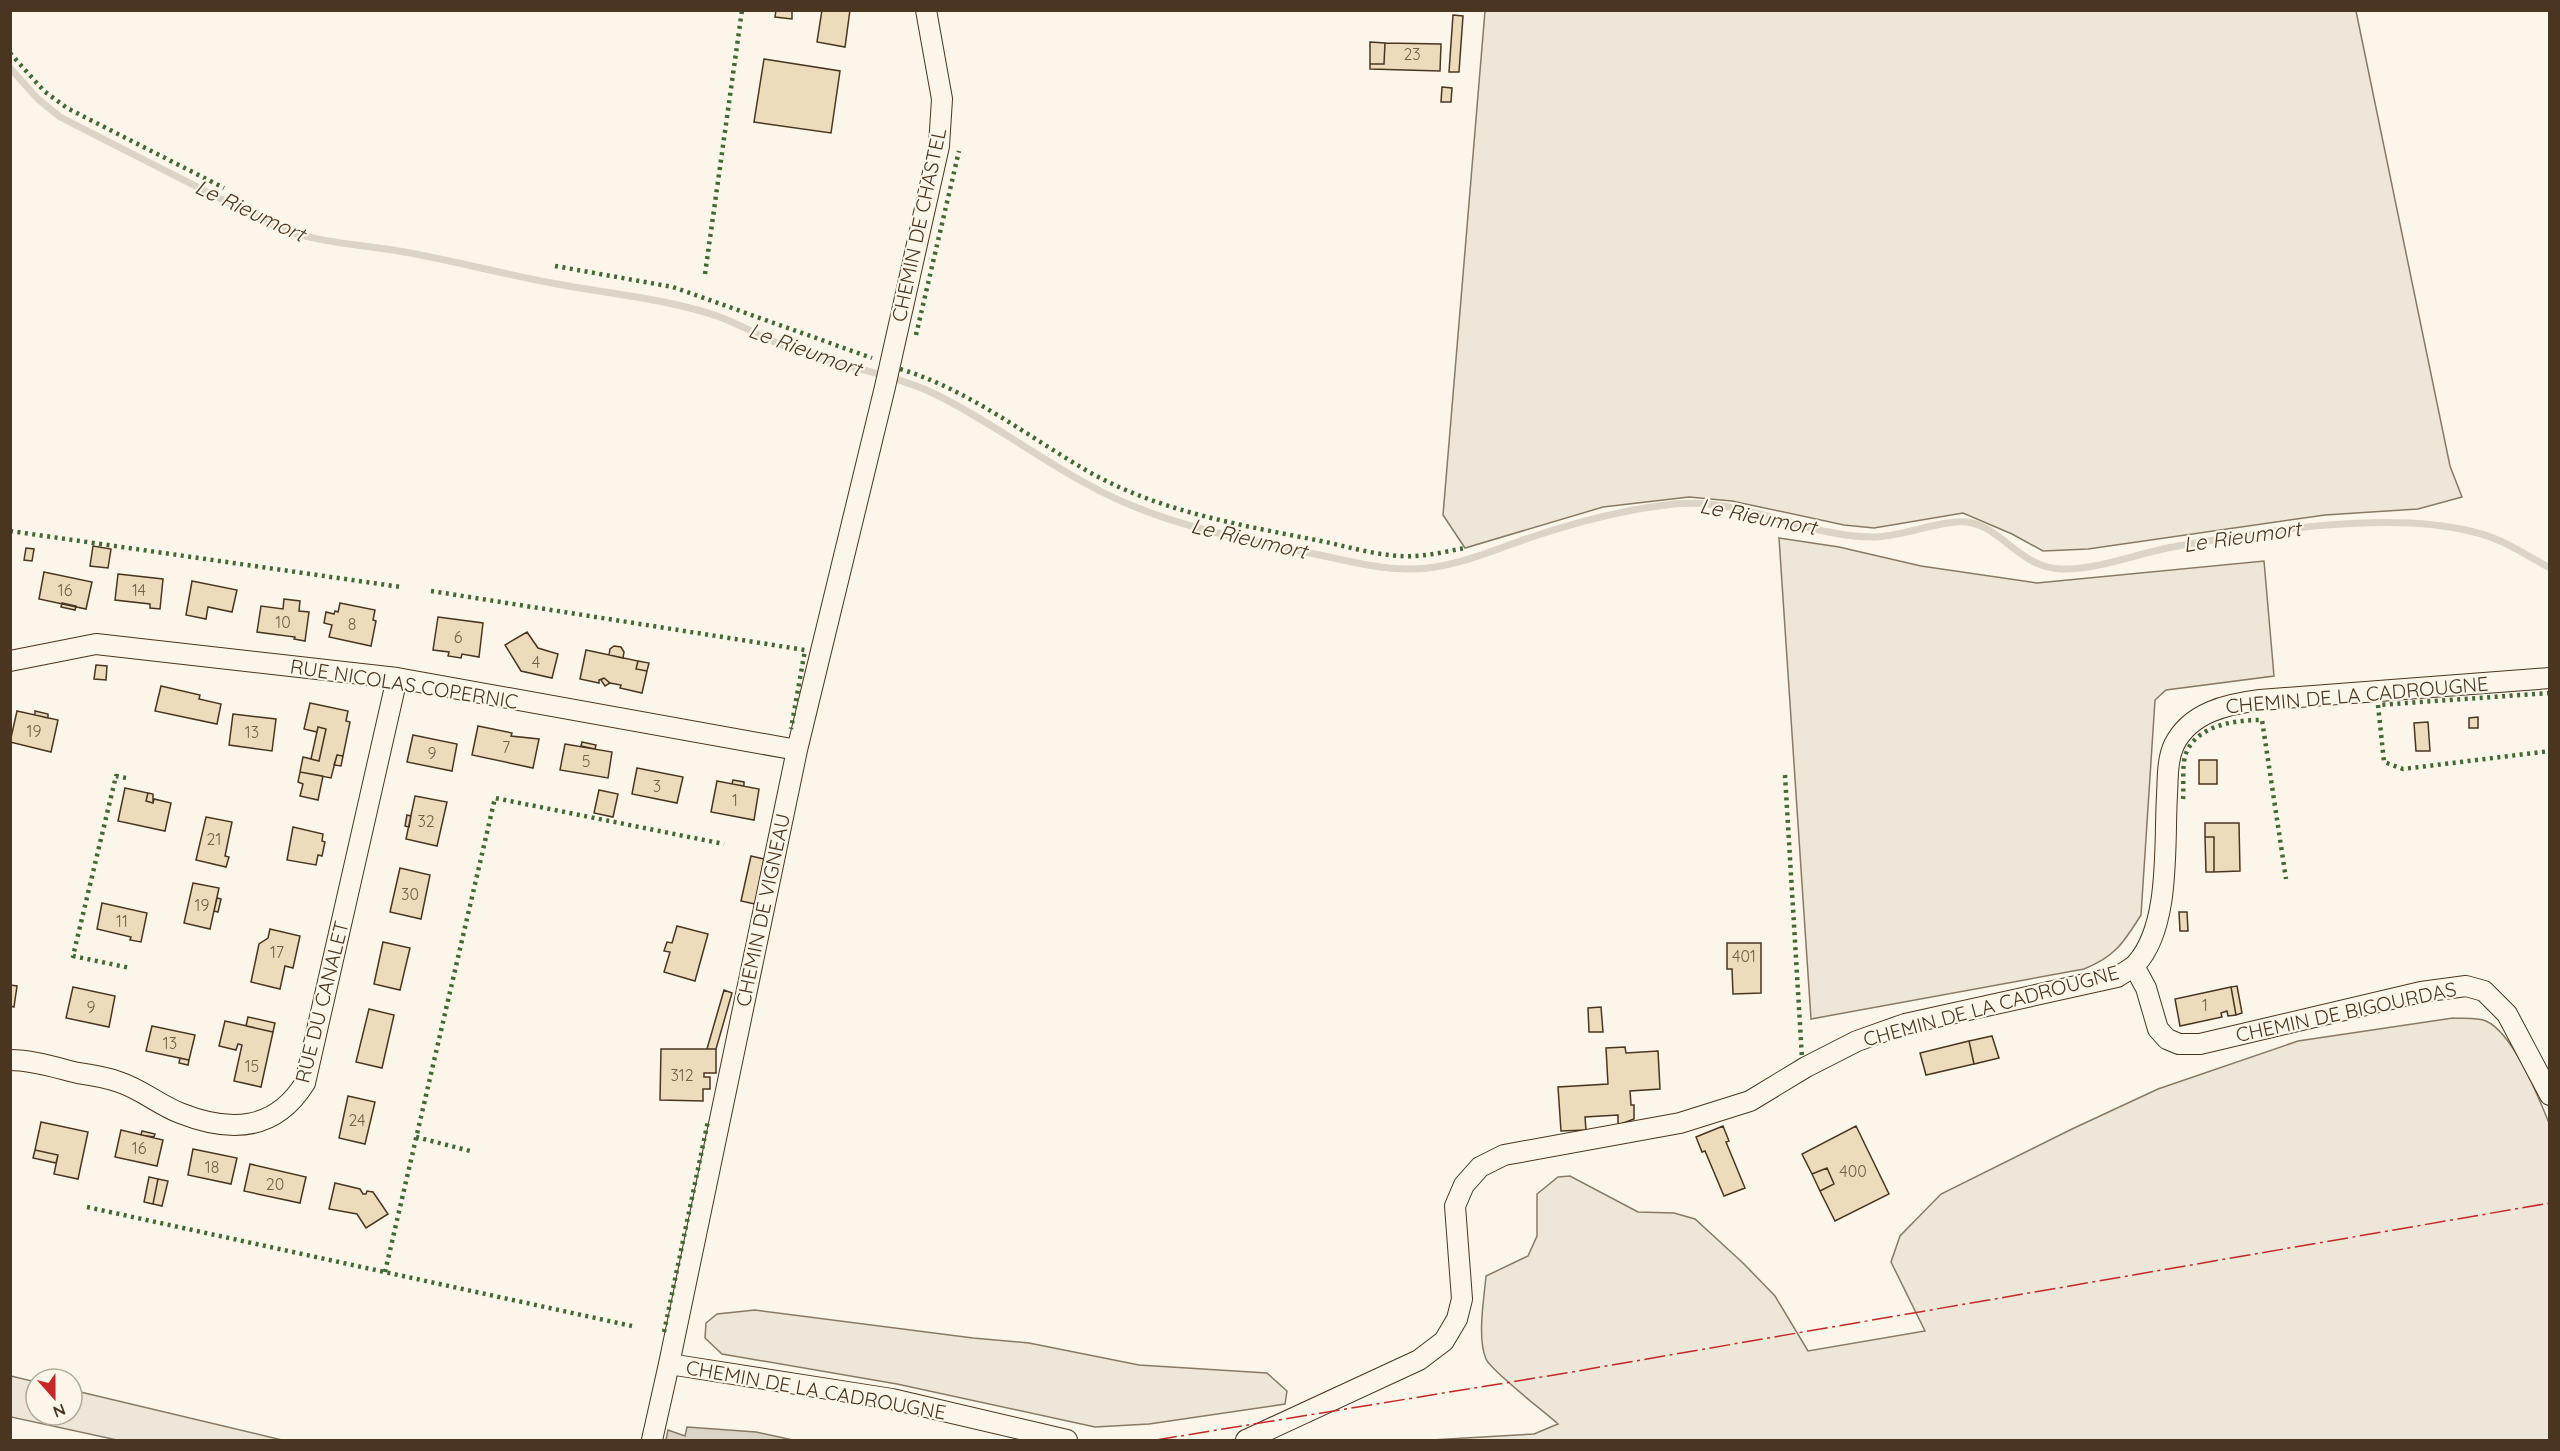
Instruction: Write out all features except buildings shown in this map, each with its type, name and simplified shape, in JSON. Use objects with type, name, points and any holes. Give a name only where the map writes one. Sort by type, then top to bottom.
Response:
[{"type":"street","name":"CHEMIN DE CHASTEL","points":[[887,375],[939,146],[942,99],[926,10]]},
{"type":"street","name":"CHEMIN DE VIGNEAU","points":[[651,1440],[669,1364],[796,750],[887,375]]},
{"type":"street","name":"RUE NICOLAS COPERNIC","points":[[10,661],[96,644],[397,678],[796,750]]},
{"type":"street","name":"RUE DU CANALET","points":[[10,1060],[118,1081],[179,1113],[207,1121],[231,1125],[251,1124],[269,1119],[287,1107],[305,1083],[397,678]]},
{"type":"street","name":"CHEMIN DE LA CADROUGNE","points":[[1246,1440],[1419,1360],[1444,1341],[1457,1319],[1462,1299],[1455,1206],[1464,1185],[1480,1167],[1504,1155],[1680,1123],[1750,1101],[1806,1067],[1857,1041],[1905,1024],[2117,976],[2134,966],[2145,952],[2156,924],[2162,894],[2169,766],[2174,745],[2187,727],[2207,713],[2230,704],[2260,700],[2550,678]]},
{"type":"street","name":"CHEMIN DE BIGOURDAS","points":[[2134,966],[2146,988],[2158,1029],[2167,1039],[2179,1044],[2200,1044],[2421,992],[2466,986],[2484,991],[2507,1014],[2550,1095]]},
{"type":"street","name":"CHEMIN DE LA CADROUGNE","points":[[669,1364],[892,1399],[1067,1440]]},
{"type":"shaded area","points":[[1485,11],[2356,11],[2450,466],[2462,497],[2418,509],[2325,515],[2088,549],[2043,551],[2012,534],[1963,513],[1874,528],[1844,525],[1732,501],[1689,497],[1603,507],[1465,548],[1443,515]]},
{"type":"shaded area","points":[[1779,538],[1839,547],[1921,566],[2037,583],[2264,561],[2274,676],[2166,690],[2155,700],[2141,915],[2124,941],[2111,954],[2084,969],[1811,1019]]},
{"type":"shaded area","points":[[2453,1018],[2486,1021],[2506,1038],[2524,1066],[2549,1123],[2549,1440],[1431,1440],[1534,1434],[1558,1424],[1490,1365],[1483,1350],[1482,1330],[1486,1276],[1528,1256],[1537,1236],[1537,1194],[1558,1177],[1570,1176],[1638,1212],[1674,1213],[1695,1219],[1775,1296],[1808,1351],[1925,1331],[1891,1262],[1900,1236],[1941,1194],[2158,1089],[2298,1041]]},
{"type":"shaded area","points":[[755,1310],[1029,1343],[1139,1365],[1267,1373],[1287,1391],[1285,1404],[1149,1424],[1095,1427],[897,1384],[722,1354],[705,1338],[706,1323],[717,1314]]},
{"type":"shaded area","points":[[11,1376],[24,1379],[24,1420],[11,1417]]},
{"type":"shaded area","points":[[84,1393],[282,1440],[117,1440],[57,1427],[84,1427]]},
{"type":"shaded area","points":[[687,1427],[756,1432],[793,1440],[666,1440],[668,1430],[685,1436]]},
{"type":"waterway","name":"Le Rieumort","points":[[10,68],[38,99],[60,117],[276,227],[319,239],[393,250],[577,288],[660,301],[701,311],[730,321],[797,351],[901,381],[933,393],[973,414],[1087,484],[1142,510],[1198,528],[1361,564],[1409,569],[1441,566],[1604,516],[1656,506],[1699,503],[1749,511],[1823,531],[1873,537],[1946,523],[1967,522],[1990,531],[2034,562],[2061,569],[2090,567],[2164,549],[2249,534],[2365,523],[2404,523],[2474,532],[2504,543],[2550,568]]},
{"type":"hedge","points":[[705,274],[742,10]]},
{"type":"hedge","points":[[10,53],[44,91],[67,108],[224,188]]},
{"type":"hedge","points":[[916,335],[959,151]]},
{"type":"hedge","points":[[555,266],[673,287],[872,358]]},
{"type":"hedge","points":[[900,369],[951,389],[1118,487],[1176,508],[1235,524],[1382,554],[1415,556],[1465,548]]},
{"type":"hedge","points":[[10,531],[401,587]]},
{"type":"hedge","points":[[431,591],[805,650],[791,729]]},
{"type":"hedge","points":[[2550,693],[2378,705],[2384,762],[2403,769],[2550,751]]},
{"type":"hedge","points":[[2183,799],[2185,756],[2197,737],[2228,723],[2262,720],[2286,879]]},
{"type":"hedge","points":[[1785,775],[1802,1058]]},
{"type":"hedge","points":[[126,778],[116,776],[73,956],[130,968]]},
{"type":"hedge","points":[[385,1272],[495,798],[724,844]]},
{"type":"hedge","points":[[664,1332],[708,1121]]},
{"type":"hedge","points":[[416,1137],[474,1152]]},
{"type":"hedge","points":[[87,1207],[632,1326]]},
{"type":"power","points":[[1156,1440],[1560,1374],[2550,1203]]}]
